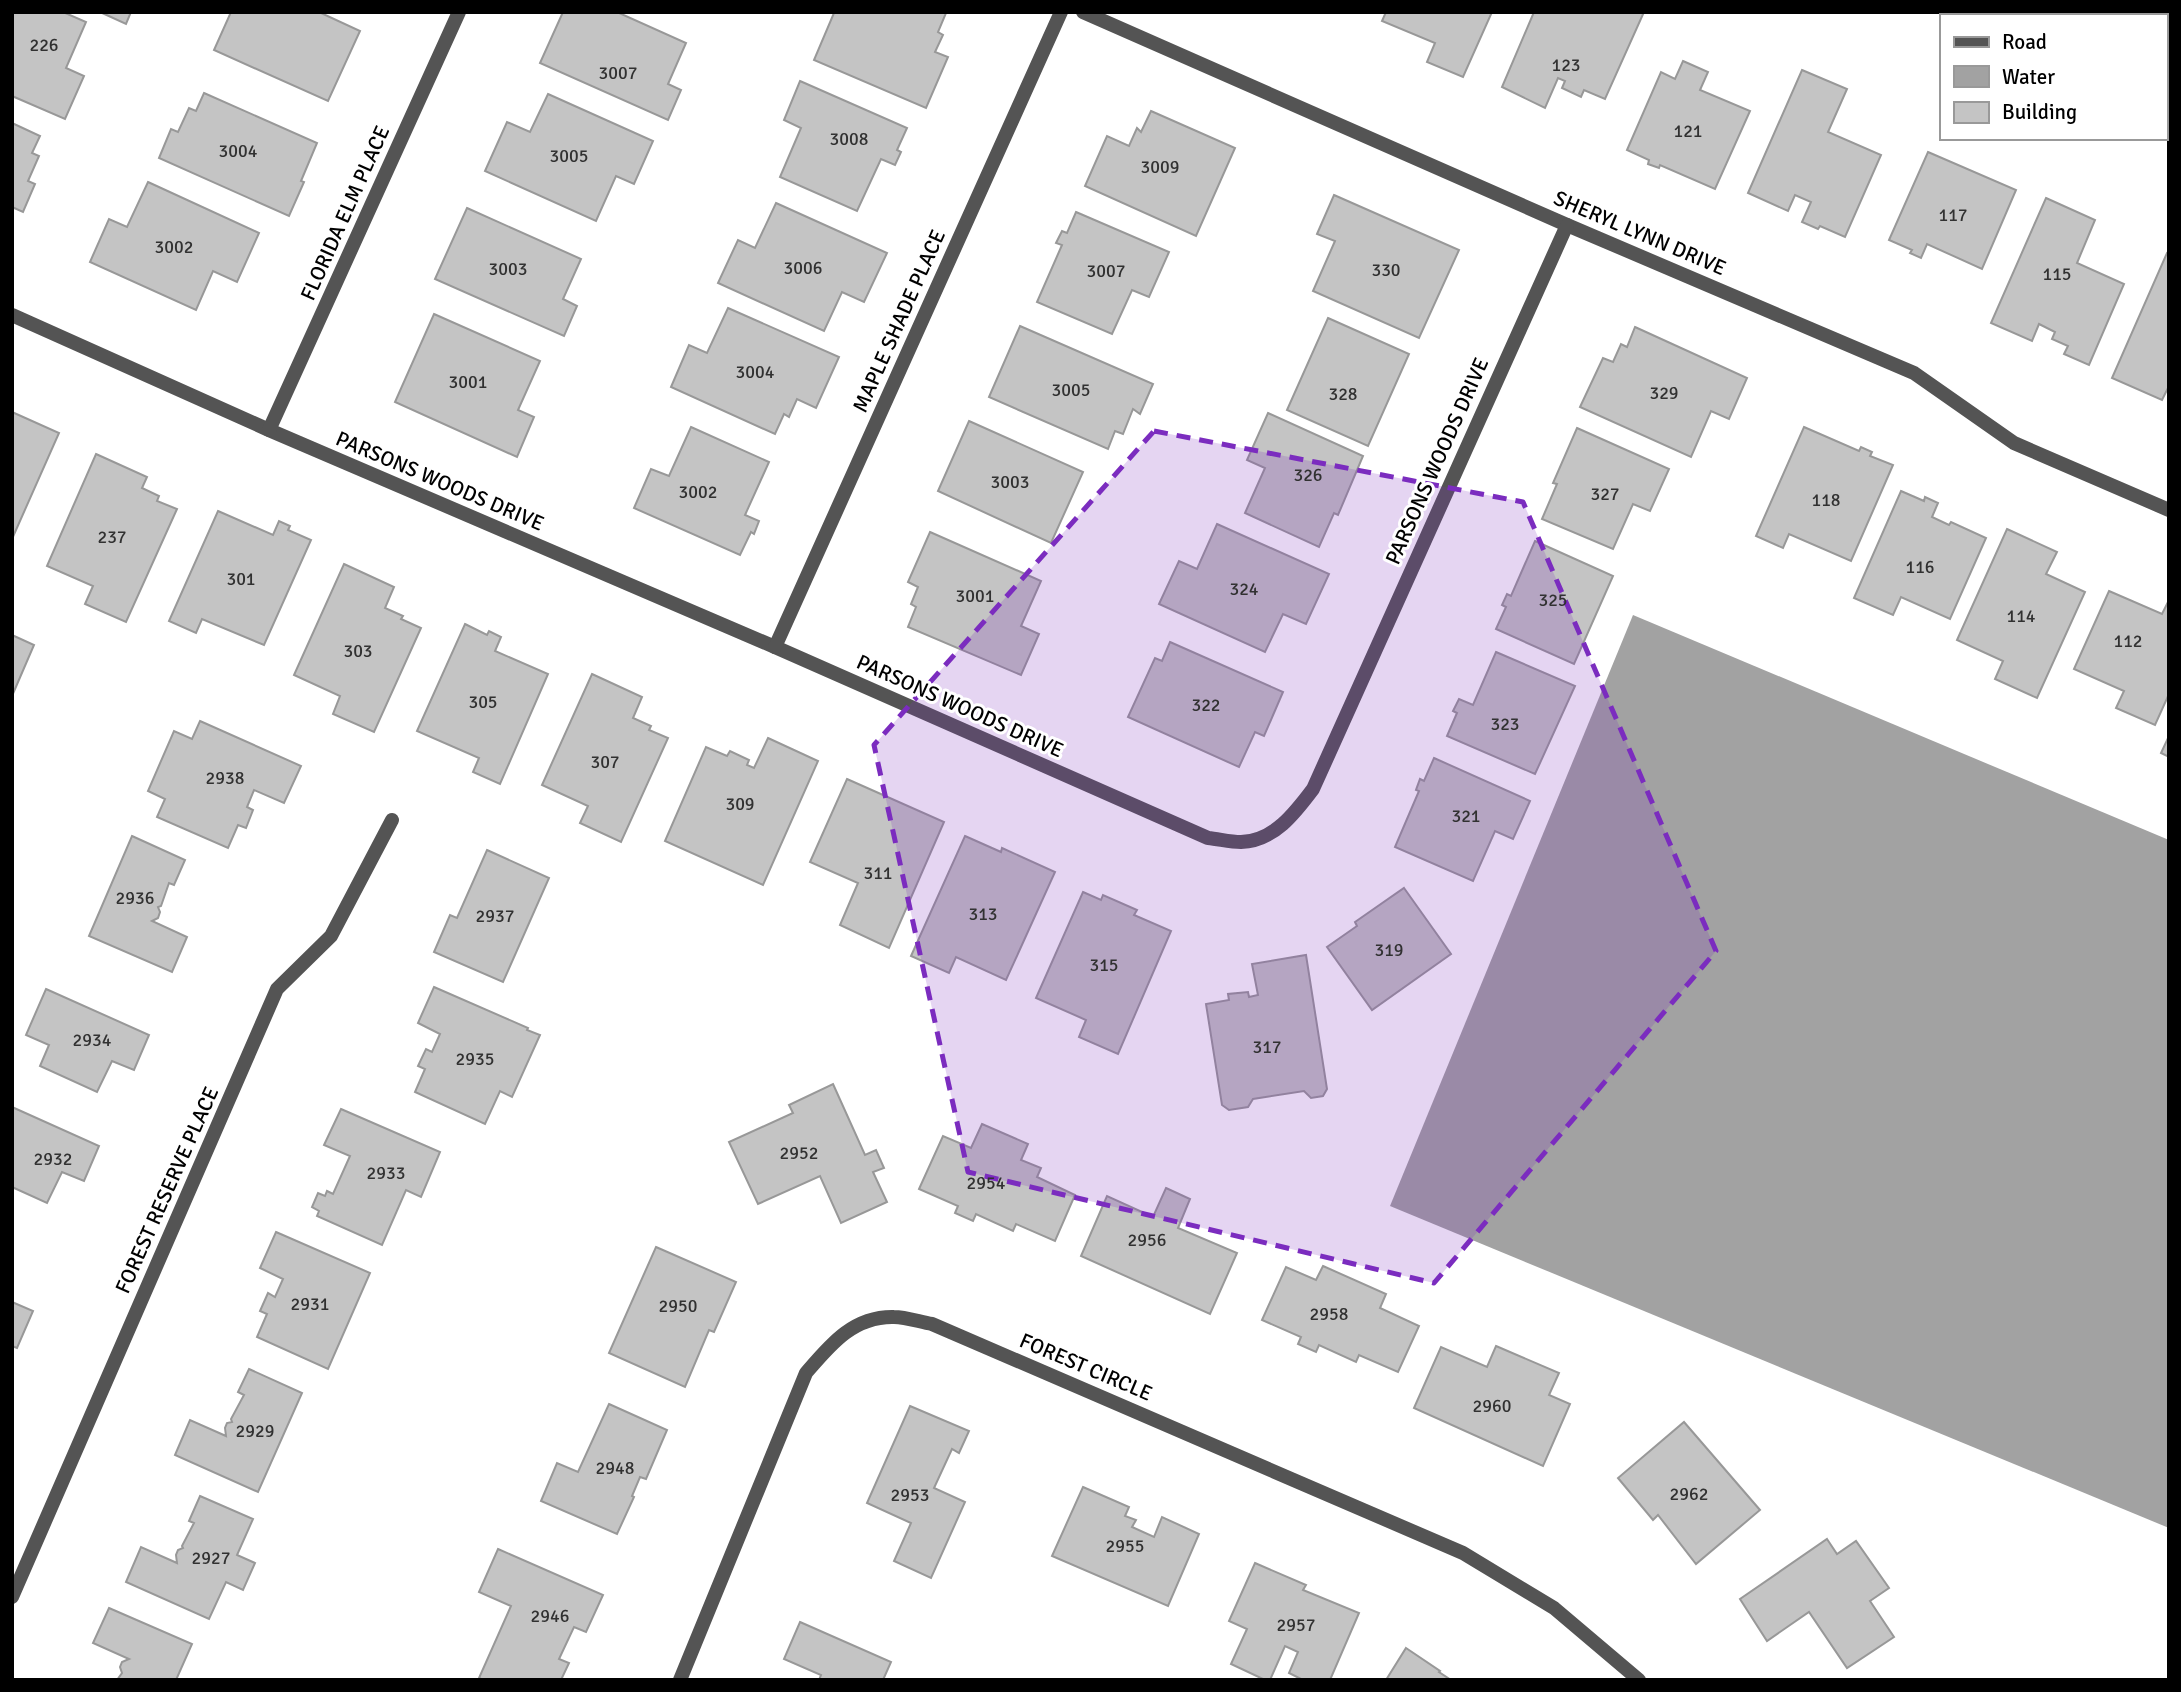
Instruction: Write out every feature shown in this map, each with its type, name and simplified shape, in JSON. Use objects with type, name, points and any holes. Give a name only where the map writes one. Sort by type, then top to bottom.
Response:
[{"type":"street","name":"FLORIDA ELM PLACE","points":[[269,430],[459,12]]},
{"type":"street","name":"MAPLE SHADE PLACE","points":[[775,647],[1061,12]]},
{"type":"street","name":"SHERYL LYNN DRIVE","points":[[1083,12],[1567,225],[1914,373],[2014,443],[2169,510]]},
{"type":"street","name":"PARSONS WOODS DRIVE","points":[[12,316],[1208,838],[1242,842],[1271,833],[1294,814],[1313,789],[1567,225]]},
{"type":"street","name":"FOREST RESERVE PLACE","points":[[12,1597],[277,989],[331,936],[392,820]]},
{"type":"street","name":"FOREST CIRCLE","points":[[680,1680],[806,1373],[828,1347],[859,1322],[894,1317],[932,1324],[1463,1553],[1554,1608],[1639,1680]]},
{"type":"highlighted area","points":[[1154,431],[1523,502],[1716,951],[1434,1283],[968,1172],[874,745]]},
{"type":"water","points":[[1633,615],[2169,840],[2169,1528],[1390,1206]]},
{"type":"building","points":[[12,12],[63,12],[86,22],[66,68],[84,76],[65,119],[12,96]]},
{"type":"building","points":[[100,12],[131,12],[126,24]]},
{"type":"building","points":[[231,12],[319,12],[360,31],[328,101],[214,50]]},
{"type":"building","points":[[563,12],[617,12],[686,43],[668,84],[681,90],[668,120],[540,63]]},
{"type":"building","points":[[832,12],[946,13],[938,32],[943,35],[935,52],[948,57],[926,108],[814,60],[834,13]]},
{"type":"building","points":[[1386,12],[1492,12],[1463,77],[1427,62],[1435,43],[1382,21]]},
{"type":"building","points":[[1534,12],[1644,12],[1605,99],[1584,90],[1581,97],[1562,88],[1565,81],[1558,78],[1545,108],[1502,87]]},
{"type":"building","points":[[1968,12],[2158,14],[2029,14]]},
{"type":"building","points":[[1683,61],[1708,72],[1700,90],[1750,111],[1715,189],[1660,165],[1659,168],[1648,164],[1649,160],[1627,150],[1661,72],[1675,79]]},
{"type":"building","points":[[1802,70],[1847,89],[1828,132],[1881,155],[1845,237],[1820,226],[1818,229],[1802,222],[1811,202],[1795,195],[1788,211],[1748,193]]},
{"type":"building","points":[[800,81],[907,128],[897,150],[901,152],[895,165],[881,159],[857,211],[780,177],[801,128],[784,120]]},
{"type":"building","points":[[204,93],[317,143],[289,216],[159,158],[171,129],[178,132],[189,108],[196,111]]},
{"type":"building","points":[[548,94],[653,141],[634,184],[616,176],[596,221],[485,171],[507,122],[530,132]]},
{"type":"building","points":[[1151,111],[1235,148],[1196,236],[1085,186],[1107,136],[1129,146],[1137,128],[1141,132]]},
{"type":"building","points":[[12,123],[40,136],[32,153],[39,156],[28,181],[35,184],[23,212],[12,207]]},
{"type":"building","points":[[1928,152],[2016,190],[1982,269],[1927,244],[1921,258],[1910,253],[1912,250],[1889,240]]},
{"type":"building","points":[[148,182],[259,233],[237,282],[213,271],[196,310],[90,262],[109,219],[127,227]]},
{"type":"building","points":[[1334,195],[1459,250],[1419,338],[1313,291],[1335,241],[1317,234]]},
{"type":"building","points":[[2046,198],[2095,220],[2077,263],[2124,284],[2089,365],[2064,354],[2068,346],[2052,339],[2055,332],[2039,324],[2032,341],[1991,323]]},
{"type":"building","points":[[776,203],[887,253],[864,302],[842,292],[824,331],[718,283],[738,240],[755,248]]},
{"type":"building","points":[[467,208],[581,259],[563,299],[577,306],[564,336],[435,279]]},
{"type":"building","points":[[1076,212],[1169,252],[1149,297],[1132,290],[1112,334],[1037,302],[1062,245],[1056,243],[1062,231],[1067,233]]},
{"type":"building","points":[[2167,253],[2169,386],[2162,400],[2112,378]]},
{"type":"building","points":[[728,308],[839,357],[816,408],[797,399],[789,417],[784,414],[775,434],[671,387],[689,345],[707,353]]},
{"type":"building","points":[[434,314],[540,361],[518,410],[534,417],[517,457],[395,402]]},
{"type":"building","points":[[1328,318],[1409,354],[1368,446],[1287,410]]},
{"type":"building","points":[[1020,326],[1153,384],[1140,414],[1133,409],[1123,434],[1115,431],[1108,449],[989,397]]},
{"type":"building","points":[[1635,327],[1747,378],[1729,419],[1711,411],[1691,457],[1580,407],[1603,358],[1613,362],[1621,344],[1627,347]]},
{"type":"building","points":[[12,412],[59,433],[12,539]]},
{"type":"building","points":[[1268,413],[1363,456],[1338,515],[1334,513],[1319,547],[1245,513],[1265,468],[1247,460]]},
{"type":"building","points":[[969,421],[1083,472],[1051,543],[938,491]]},
{"type":"building","points":[[691,427],[769,462],[745,515],[759,521],[740,555],[634,508],[651,469],[669,476]]},
{"type":"building","points":[[1804,427],[1859,451],[1861,447],[1872,452],[1870,456],[1893,465],[1851,561],[1789,534],[1783,548],[1756,536]]},
{"type":"building","points":[[1577,428],[1669,469],[1650,511],[1633,504],[1613,549],[1542,519],[1557,484],[1553,483]]},
{"type":"building","points":[[96,454],[147,477],[142,488],[159,496],[157,501],[177,509],[126,622],[85,604],[93,586],[47,566]]},
{"type":"building","points":[[1901,491],[1924,501],[1925,497],[1938,503],[1932,517],[1949,525],[1951,522],[1986,538],[1950,619],[1901,597],[1893,615],[1854,598]]},
{"type":"building","points":[[218,511],[273,535],[279,521],[290,526],[288,530],[311,540],[264,645],[202,619],[196,633],[169,621]]},
{"type":"building","points":[[1217,524],[1329,574],[1306,624],[1283,614],[1265,652],[1159,604],[1179,561],[1197,569]]},
{"type":"building","points":[[2007,529],[2057,552],[2046,574],[2085,592],[2037,698],[1995,679],[2003,661],[1957,640]]},
{"type":"building","points":[[930,532],[1041,581],[1021,626],[1039,634],[1021,675],[908,627],[916,607],[911,604],[918,587],[908,582]]},
{"type":"building","points":[[1535,541],[1613,576],[1574,664],[1496,629],[1506,607],[1502,605],[1507,594],[1511,596]]},
{"type":"building","points":[[344,564],[394,587],[385,608],[421,628],[374,732],[333,714],[340,696],[294,675]]},
{"type":"building","points":[[2109,591],[2162,614],[2169,600],[2169,694],[2155,725],[2116,708],[2124,691],[2074,669]]},
{"type":"building","points":[[465,624],[487,635],[489,631],[501,637],[495,651],[548,674],[500,784],[473,772],[479,758],[417,731]]},
{"type":"building","points":[[12,635],[34,645],[12,696]]},
{"type":"building","points":[[1170,642],[1283,692],[1264,736],[1255,732],[1239,767],[1128,717],[1155,658],[1162,661]]},
{"type":"building","points":[[1496,652],[1575,686],[1535,774],[1447,736],[1457,713],[1453,711],[1459,699],[1473,705]]},
{"type":"building","points":[[592,674],[642,697],[633,718],[651,726],[649,730],[668,738],[621,842],[580,823],[588,806],[542,785]]},
{"type":"building","points":[[200,721],[301,766],[284,803],[254,790],[247,807],[253,810],[246,828],[238,825],[228,848],[157,817],[165,799],[148,791],[174,731],[192,739]]},
{"type":"building","points":[[2169,736],[2169,757],[2161,753]]},
{"type":"building","points":[[768,738],[818,761],[763,885],[665,841],[706,747],[727,756],[730,751],[749,760],[747,765],[754,768]]},
{"type":"building","points":[[1434,758],[1530,801],[1513,839],[1495,831],[1473,881],[1395,847],[1419,791],[1416,790],[1420,779],[1424,781]]},
{"type":"building","points":[[847,779],[944,822],[889,948],[840,925],[858,883],[810,862]]},
{"type":"building","points":[[132,836],[185,860],[174,885],[169,883],[161,906],[158,907],[158,918],[152,921],[187,937],[172,972],[89,936]]},
{"type":"building","points":[[965,836],[1001,852],[1002,848],[1055,872],[1006,980],[956,957],[949,973],[911,956]]},
{"type":"building","points":[[487,850],[549,878],[503,982],[434,952],[450,915],[457,918]]},
{"type":"building","points":[[1404,888],[1451,954],[1372,1010],[1327,947],[1357,926],[1355,922]]},
{"type":"building","points":[[1083,892],[1101,900],[1103,895],[1137,910],[1134,915],[1171,931],[1118,1054],[1079,1037],[1086,1020],[1036,998]]},
{"type":"building","points":[[1306,955],[1327,1089],[1323,1096],[1311,1098],[1304,1091],[1253,1099],[1248,1107],[1229,1110],[1222,1105],[1206,1004],[1229,1000],[1228,994],[1248,992],[1249,997],[1258,995],[1252,964]]},
{"type":"building","points":[[434,987],[540,1035],[512,1097],[500,1091],[485,1124],[415,1092],[425,1069],[418,1066],[426,1049],[432,1052],[440,1034],[418,1023]]},
{"type":"building","points":[[46,989],[149,1035],[134,1070],[112,1061],[97,1092],[40,1066],[49,1045],[26,1035]]},
{"type":"building","points":[[833,1084],[865,1155],[876,1150],[884,1168],[873,1172],[887,1202],[841,1223],[820,1176],[758,1204],[729,1142],[793,1113],[789,1105]]},
{"type":"building","points":[[12,1107],[99,1146],[84,1181],[62,1172],[47,1203],[12,1187]]},
{"type":"building","points":[[341,1109],[440,1152],[421,1197],[406,1190],[382,1245],[317,1216],[319,1211],[312,1207],[318,1193],[325,1196],[327,1191],[333,1194],[350,1156],[324,1145]]},
{"type":"building","points":[[982,1124],[1028,1144],[1021,1160],[1041,1168],[1037,1177],[1075,1195],[1055,1241],[1016,1224],[1013,1231],[976,1214],[973,1221],[955,1213],[958,1206],[919,1189],[943,1136],[971,1148]]},
{"type":"building","points":[[1166,1188],[1190,1199],[1178,1228],[1237,1253],[1210,1314],[1081,1256],[1107,1196],[1153,1217]]},
{"type":"building","points":[[276,1232],[370,1273],[328,1369],[257,1337],[267,1314],[260,1311],[268,1293],[275,1297],[283,1279],[260,1268]]},
{"type":"building","points":[[656,1247],[736,1282],[714,1332],[709,1330],[685,1387],[609,1353]]},
{"type":"building","points":[[1323,1266],[1386,1294],[1380,1308],[1419,1326],[1398,1372],[1359,1355],[1356,1362],[1319,1345],[1316,1352],[1298,1344],[1301,1337],[1262,1320],[1286,1267],[1316,1280]]},
{"type":"building","points":[[12,1302],[33,1311],[17,1348],[12,1346]]},
{"type":"building","points":[[1496,1346],[1559,1373],[1549,1395],[1570,1404],[1543,1466],[1414,1408],[1441,1347],[1487,1367]]},
{"type":"building","points":[[249,1369],[302,1393],[258,1492],[175,1455],[190,1420],[226,1436],[227,1423],[232,1422],[231,1419],[244,1395],[238,1392]]},
{"type":"building","points":[[609,1404],[667,1430],[646,1479],[640,1477],[617,1534],[541,1501],[557,1463],[578,1472]]},
{"type":"building","points":[[910,1406],[969,1431],[959,1453],[952,1449],[934,1488],[965,1502],[931,1578],[894,1561],[911,1523],[867,1503]]},
{"type":"building","points":[[1684,1422],[1760,1510],[1696,1564],[1658,1515],[1653,1520],[1618,1478]]},
{"type":"building","points":[[1083,1487],[1129,1507],[1125,1516],[1136,1520],[1132,1527],[1154,1537],[1162,1517],[1199,1534],[1168,1606],[1052,1556]]},
{"type":"building","points":[[200,1496],[253,1519],[237,1555],[255,1563],[243,1590],[226,1582],[209,1619],[126,1582],[141,1547],[177,1563],[176,1555],[178,1550],[183,1548],[194,1523],[189,1521]]},
{"type":"building","points":[[1827,1539],[1837,1554],[1856,1541],[1889,1588],[1870,1601],[1894,1637],[1847,1668],[1809,1612],[1767,1641],[1740,1599]]},
{"type":"building","points":[[498,1549],[603,1595],[586,1632],[574,1627],[559,1659],[569,1663],[561,1680],[479,1678],[511,1606],[479,1592]]},
{"type":"building","points":[[1255,1563],[1306,1585],[1303,1590],[1359,1613],[1330,1680],[1303,1680],[1289,1673],[1298,1652],[1285,1646],[1270,1680],[1231,1664],[1247,1629],[1229,1621]]},
{"type":"building","points":[[109,1608],[192,1644],[176,1680],[117,1680],[122,1673],[122,1662],[129,1659],[93,1643]]},
{"type":"building","points":[[800,1622],[891,1662],[883,1680],[819,1680],[821,1675],[784,1659]]},
{"type":"building","points":[[1406,1648],[1440,1671],[1451,1680],[1386,1680]]}]
